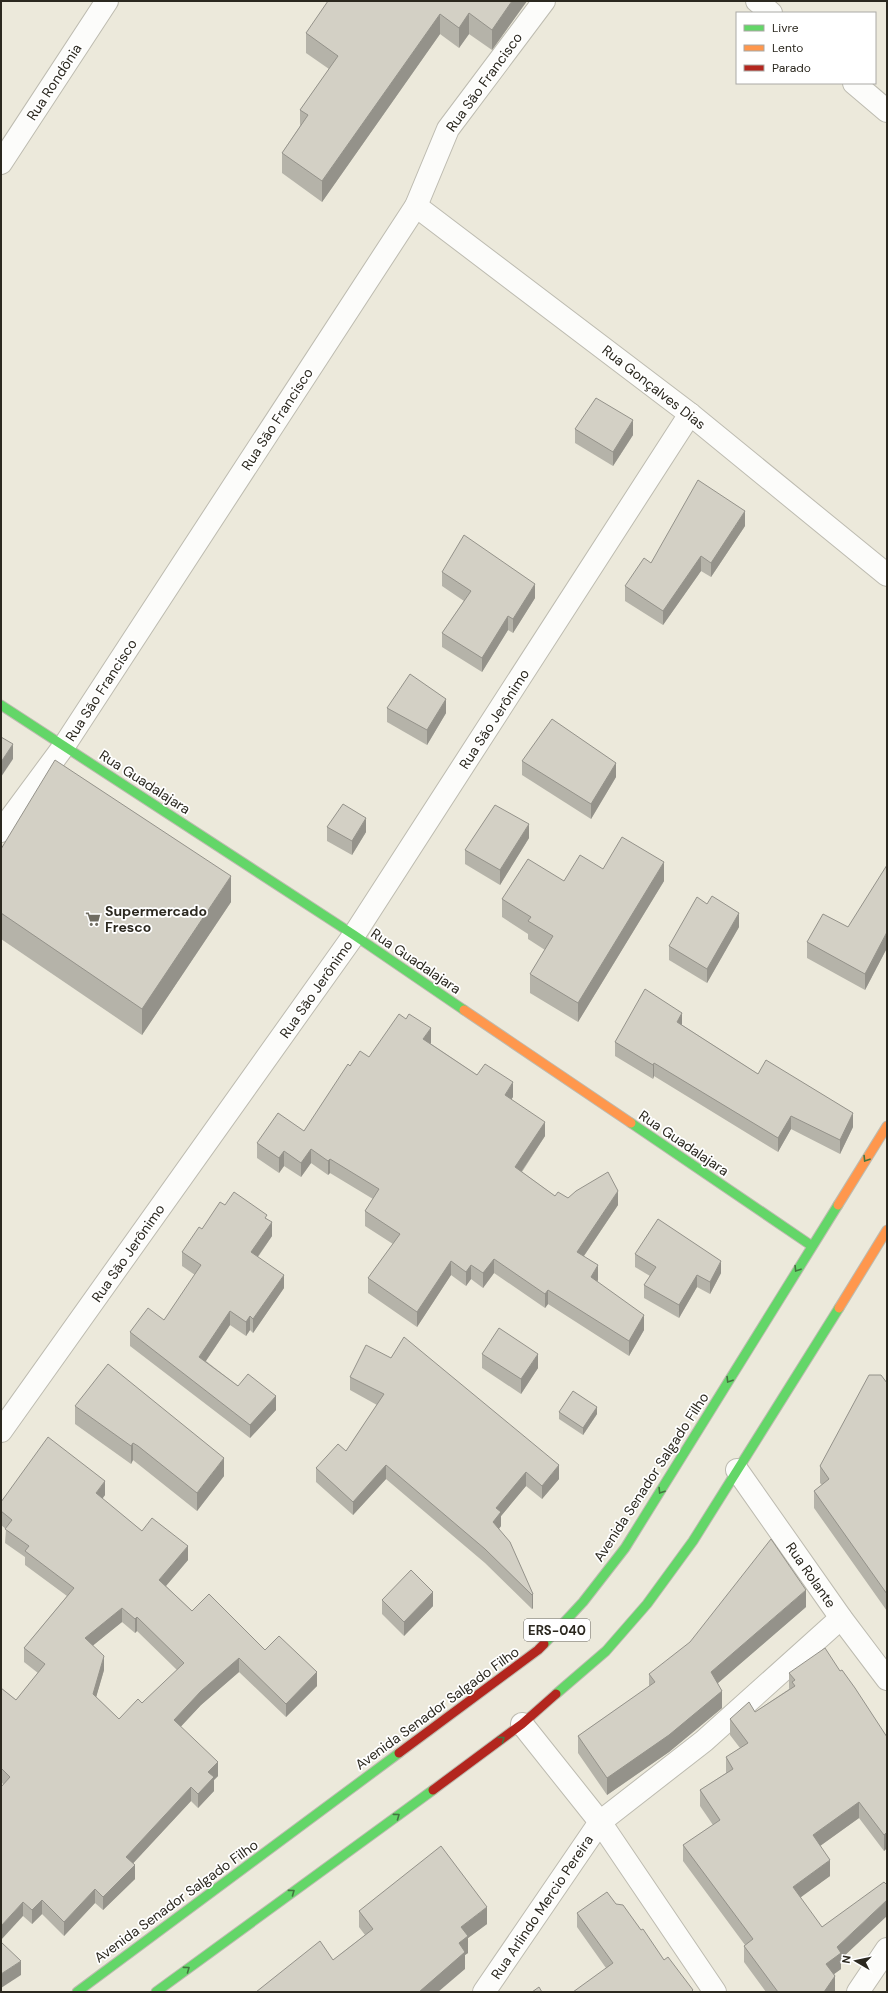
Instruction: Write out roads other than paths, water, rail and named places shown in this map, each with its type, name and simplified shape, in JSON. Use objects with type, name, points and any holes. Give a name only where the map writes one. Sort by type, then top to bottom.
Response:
[{"type":"main road","name":"Rua Guadalajara","points":[[1,705],[354,935],[812,1246]]},
{"type":"main road","name":"Avenida Senador Salgado Filho","points":[[76,1992],[538,1650],[583,1602],[625,1548],[887,1126]]},
{"type":"main road","name":"ERS-040","points":[[156,1992],[522,1724],[606,1651],[647,1604],[693,1541],[887,1230]]},
{"type":"street","name":"Rua Rondônia","points":[[1,163],[107,1]]},
{"type":"street","name":"Rua São Francisco","points":[[1,831],[64,746],[416,206],[448,129],[544,1]]},
{"type":"street","points":[[756,1],[770,12]]},
{"type":"street","points":[[855,84],[887,111]]},
{"type":"street","name":"Rua Gonçalves Dias","points":[[416,206],[690,414],[887,575]]},
{"type":"street","name":"Rua São Jerônimo","points":[[1,1431],[354,935],[690,414]]},
{"type":"street","name":"Rua Rolante","points":[[737,1470],[841,1618],[887,1679]]},
{"type":"street","name":"Rua Arlindo Mercio Pereira","points":[[484,1992],[600,1822],[704,1741],[841,1618]]},
{"type":"street","points":[[522,1724],[600,1822],[714,1992]]},
{"type":"street","points":[[858,1992],[887,1949]]},
{"type":"place","name":"Supermercado Fresco","points":[[93,919]]}]
